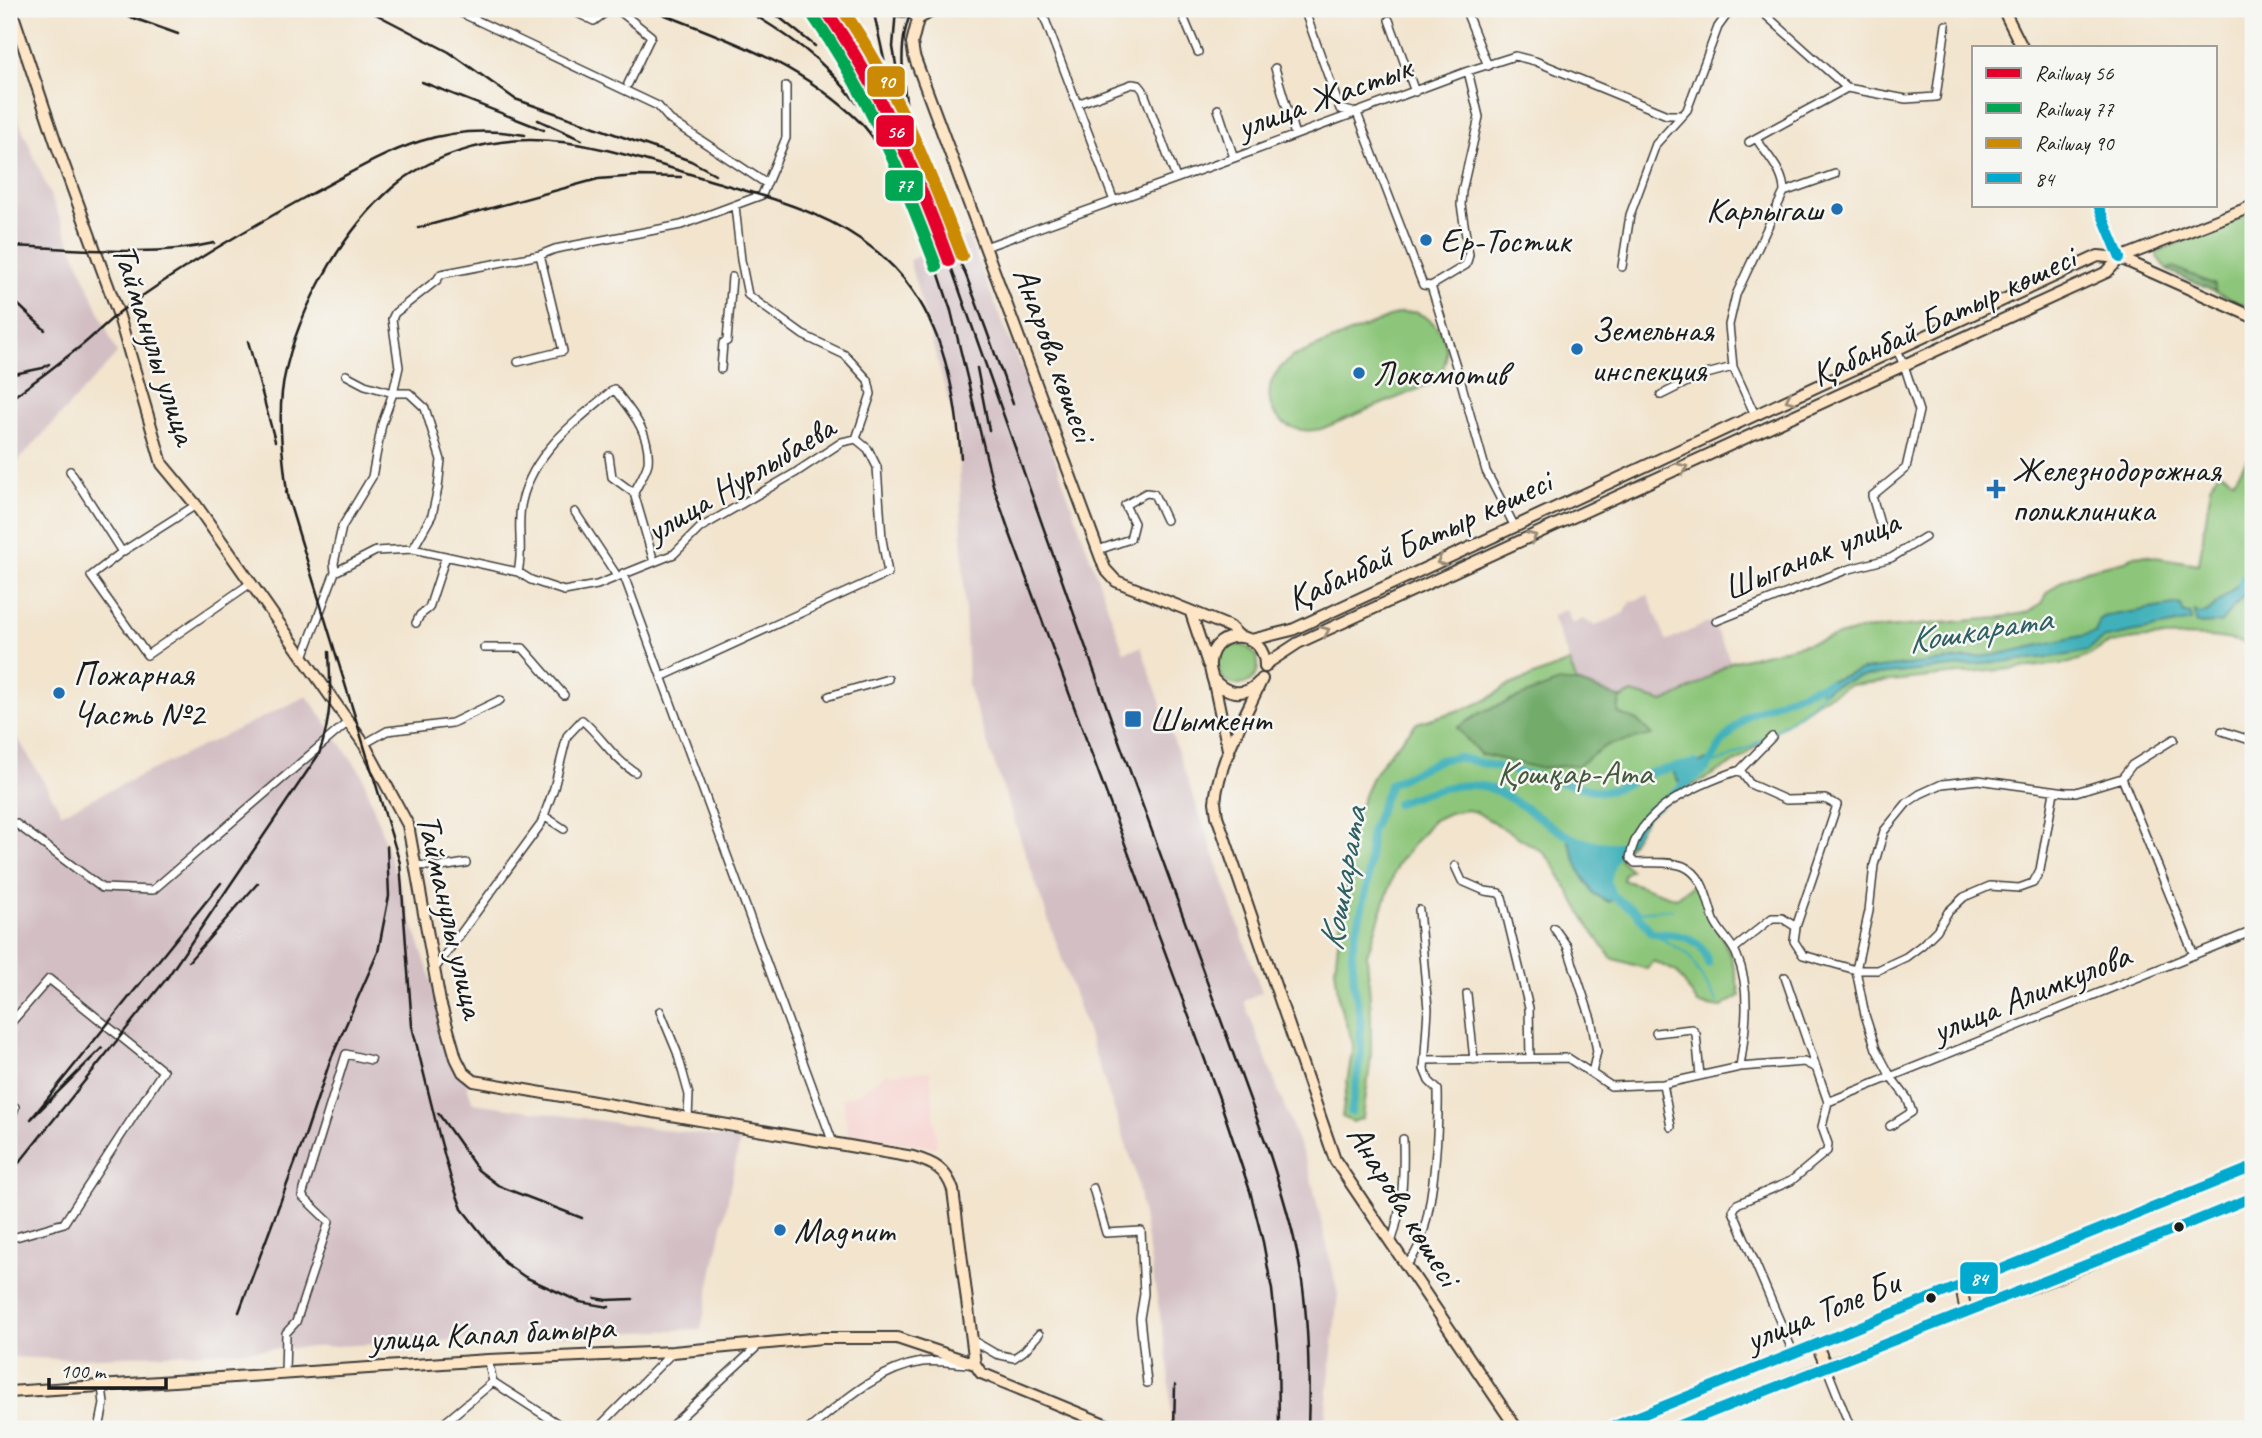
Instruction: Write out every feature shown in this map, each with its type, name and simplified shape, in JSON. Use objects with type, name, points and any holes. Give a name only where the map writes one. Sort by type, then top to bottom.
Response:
[{"type":"main road","name":"Тайманулы улица","points":[[11,9],[118,313],[162,464],[196,505],[364,744],[408,825],[440,1002],[456,1058],[463,1072],[474,1081],[931,1162],[950,1179],[956,1202],[972,1340],[978,1368]]},
{"type":"main road","points":[[920,17],[936,9]]},
{"type":"main road","points":[[2003,9],[2022,46]]},
{"type":"main road","name":"Анарова көшесі","points":[[920,17],[912,43],[914,56],[1105,569],[1116,581],[1230,627],[1239,636]]},
{"type":"main road","points":[[2098,206],[2120,258],[2253,317]]},
{"type":"main road","points":[[2120,258],[2253,206]]},
{"type":"main road","name":"Қабанбай Батыр көшесі","points":[[1251,640],[1292,630],[2098,256],[2120,258]]},
{"type":"main road","name":"Қабанбай Батыр көшесі","points":[[1266,664],[1298,643],[2107,272],[2120,258]]},
{"type":"main road","points":[[1191,613],[1213,679],[1229,754]]},
{"type":"main road","points":[[1197,630],[1208,619]]},
{"type":"main road","points":[[1209,666],[1217,645],[1224,640],[1239,636],[1251,640],[1262,650],[1266,664],[1262,679],[1256,686],[1237,693],[1228,691],[1213,679]]},
{"type":"main road","name":"Анарова көшесі","points":[[1262,679],[1216,789],[1217,816],[1335,1160],[1516,1429]]},
{"type":"main road","points":[[1221,716],[1246,716]]},
{"type":"main road","name":"улица Толе Би","points":[[1607,1429],[2253,1167]]},
{"type":"main road","name":"улица Толе Би","points":[[1670,1429],[2253,1197]]},
{"type":"main road","points":[[1961,1286],[1966,1313]]},
{"type":"main road","name":"улица Капал батыра","points":[[9,1392],[488,1360],[673,1352],[822,1338],[897,1338],[978,1368]]},
{"type":"main road","points":[[1816,1343],[1826,1366]]},
{"type":"main road","points":[[978,1368],[1117,1429]]},
{"type":"street","points":[[453,9],[658,106],[670,120],[767,184]]},
{"type":"street","points":[[569,9],[594,21],[610,9]]},
{"type":"street","points":[[617,9],[651,36],[628,84]]},
{"type":"street","points":[[875,9],[920,17]]},
{"type":"street","points":[[1041,9],[1114,201]]},
{"type":"street","points":[[1180,9],[1198,52]]},
{"type":"street","points":[[1304,9],[1340,109],[1357,113],[1423,285],[1431,286],[1466,265],[1469,256],[1461,205],[1479,117],[1468,71]]},
{"type":"street","points":[[1465,9],[1488,66]]},
{"type":"street","points":[[1622,267],[1630,215],[1656,144],[1686,110],[1718,27],[1731,9]]},
{"type":"street","points":[[1759,9],[1847,88],[1906,99],[1936,97],[1946,25]]},
{"type":"street","points":[[1389,20],[1416,92]]},
{"type":"street","name":"улица Жастык","points":[[985,247],[1234,159],[1468,71],[1515,57],[1535,61],[1667,115],[1680,115]]},
{"type":"street","points":[[1275,68],[1295,135]]},
{"type":"street","points":[[1077,104],[1132,84],[1139,85],[1176,178]]},
{"type":"street","points":[[303,657],[335,572],[334,564],[342,527],[372,477],[382,424],[400,367],[392,319],[395,313],[441,274],[681,225],[762,195],[786,138],[786,86]]},
{"type":"street","points":[[1755,415],[1733,367],[1729,325],[1736,295],[1784,192],[1784,182],[1779,171],[1752,140],[1847,88]]},
{"type":"street","points":[[1218,109],[1234,159]]},
{"type":"street","points":[[1784,192],[1835,174]]},
{"type":"street","points":[[735,206],[748,295],[803,335],[845,355],[868,380],[871,394],[856,439]]},
{"type":"street","points":[[517,362],[562,351],[540,255]]},
{"type":"street","points":[[721,369],[723,343],[727,341],[730,277],[744,277]]},
{"type":"street","points":[[1431,286],[1486,471],[1515,527]]},
{"type":"street","name":"Шыганак улица","points":[[1885,533],[1872,496],[1906,468],[1919,411],[1897,349]]},
{"type":"street","points":[[1661,395],[1699,376],[1733,367]]},
{"type":"street","points":[[346,375],[365,385],[393,393],[409,393],[425,408],[441,460],[432,515],[413,549]]},
{"type":"street","points":[[518,572],[521,558],[521,502],[538,460],[564,432],[614,389],[642,426],[648,448],[648,466],[634,493]]},
{"type":"street","name":"улица Нурлыбаева","points":[[661,677],[888,573],[879,514],[877,467],[868,449],[856,439],[842,442],[795,473],[700,528],[674,554],[620,575],[661,677],[833,1143]]},
{"type":"street","points":[[609,456],[612,477],[634,493],[654,562]]},
{"type":"street","points":[[70,471],[122,552]]},
{"type":"street","points":[[1098,550],[1130,539],[1134,523],[1125,505],[1146,493],[1154,494],[1166,520]]},
{"type":"street","points":[[196,505],[122,552],[91,576],[147,655],[251,583]]},
{"type":"street","points":[[335,572],[376,551],[413,549],[518,572],[531,580],[564,591],[597,586],[620,575],[575,512]]},
{"type":"street","name":"Шыганак улица","points":[[1716,621],[1846,570],[1891,558],[1925,537]]},
{"type":"street","points":[[416,623],[420,615],[429,608],[446,556]]},
{"type":"street","points":[[484,648],[523,648],[564,695]]},
{"type":"street","points":[[829,696],[888,679]]},
{"type":"street","points":[[364,744],[387,731],[452,723],[500,700]]},
{"type":"street","points":[[434,970],[541,824],[567,736],[582,720],[596,732],[622,765],[635,772]]},
{"type":"street","points":[[9,824],[15,823],[102,888],[153,890],[348,722]]},
{"type":"street","points":[[2222,730],[2253,741]]},
{"type":"street","points":[[1740,1068],[1746,1025],[1745,986],[1734,949],[1715,923],[1703,884],[1693,872],[1682,865],[1635,863],[1630,858],[1647,822],[1708,781],[1740,770],[1772,737]]},
{"type":"street","points":[[1889,1126],[1912,1112],[1891,1077],[1870,1032],[1857,970],[1878,848],[1884,831],[1907,803],[1931,788],[1960,781],[1996,782],[2054,792],[2076,792],[2122,778],[2132,765],[2174,739]]},
{"type":"street","points":[[1740,770],[1750,784],[1786,800],[1825,799],[1838,806],[1796,927],[1794,941],[1803,955],[1857,970],[1878,970],[1906,957],[1931,938],[1958,901],[1971,893],[1990,886],[2019,888],[2033,883],[2040,870],[2054,792]]},
{"type":"street","points":[[2122,778],[2194,955]]},
{"type":"street","points":[[544,816],[564,829]]},
{"type":"street","points":[[415,865],[441,867],[466,863]]},
{"type":"street","points":[[1455,866],[1462,881],[1485,891],[1499,893],[1502,897],[1529,1008],[1530,1058]]},
{"type":"street","points":[[1405,1265],[1413,1259],[1421,1243],[1433,1179],[1437,1139],[1438,1090],[1429,1081],[1424,1069],[1428,1009],[1419,910]]},
{"type":"street","points":[[1734,949],[1772,918],[1782,918],[1796,927]]},
{"type":"street","points":[[1554,928],[1567,946],[1591,1020],[1597,1051],[1592,1073]]},
{"type":"street","name":"улица Алимкулова","points":[[1828,1102],[2253,931]]},
{"type":"street","points":[[1785,976],[1828,1102],[1822,1128],[1828,1144],[1824,1155],[1791,1181],[1737,1204],[1733,1211],[1793,1352]]},
{"type":"street","points":[[9,1025],[49,979],[163,1071],[64,1223],[9,1239]]},
{"type":"street","points":[[1467,994],[1474,1060]]},
{"type":"street","points":[[660,1011],[677,1052],[689,1095],[688,1118]]},
{"type":"street","points":[[1656,1034],[1692,1029],[1696,1034],[1699,1076]]},
{"type":"street","points":[[285,1374],[286,1333],[296,1322],[329,1222],[302,1196],[346,1054],[372,1060]]},
{"type":"street","points":[[1424,1060],[1568,1058],[1611,1086],[1663,1084],[1740,1068],[1804,1062],[1816,1068]]},
{"type":"street","points":[[1663,1084],[1671,1127]]},
{"type":"street","points":[[9,1103],[15,1107],[12,1117],[9,1115]]},
{"type":"street","points":[[1391,1242],[1398,1223],[1404,1185],[1403,1139]]},
{"type":"street","points":[[1093,1188],[1106,1233],[1141,1231],[1144,1294],[1140,1318],[1147,1383]]},
{"type":"street","points":[[972,1340],[996,1354],[1014,1358],[1039,1334]]},
{"type":"street","points":[[668,1429],[760,1344]]},
{"type":"street","points":[[597,1429],[673,1352]]},
{"type":"street","points":[[488,1360],[493,1382],[566,1429]]},
{"type":"street","points":[[809,1429],[850,1396],[885,1374],[922,1362],[978,1368]]},
{"type":"street","points":[[1826,1366],[1851,1429]]},
{"type":"street","points":[[437,1429],[493,1382]]},
{"type":"street","points":[[99,1429],[104,1404],[102,1386]]},
{"type":"shaded area","points":[[9,97],[117,354],[9,471]]},
{"type":"shaded area","points":[[968,237],[1033,397],[1124,652],[1141,647],[1262,992],[1244,1001],[1310,1173],[1338,1294],[1324,1429],[1172,1429],[1168,1362],[1135,1170],[968,687],[958,434],[909,260]]},
{"type":"shaded area","points":[[1648,595],[1667,641],[1712,621],[1731,662],[1696,686],[1664,702],[1632,693],[1620,699],[1577,682],[1552,616],[1566,609],[1572,624],[1583,619],[1596,626],[1624,613],[1631,602]]},
{"type":"shaded area","points":[[307,696],[362,774],[473,1103],[740,1140],[701,1329],[59,1359],[9,1357],[9,723],[62,813]]},
{"type":"shaded area","points":[[930,1071],[937,1147],[848,1136],[843,1098],[861,1092],[885,1074]]},
{"type":"green space","points":[[2253,210],[2253,309],[2167,270],[2157,257],[2157,252],[2165,248],[2223,226]]},
{"type":"green space","points":[[2173,267],[2215,285],[2215,292],[2167,270]]},
{"type":"green space","name":"Локомотив","points":[[1414,312],[1435,325],[1442,334],[1445,345],[1444,367],[1438,377],[1428,385],[1321,429],[1299,429],[1281,421],[1275,414],[1269,395],[1271,383],[1277,372],[1292,357],[1399,313]]},
{"type":"green space","name":"Қошқар-Ата","points":[[2253,450],[2253,646],[2202,637],[2141,639],[2108,644],[2070,663],[1850,685],[1821,699],[1765,738],[1744,757],[1679,793],[1648,816],[1620,860],[1631,870],[1624,874],[1623,880],[1676,898],[1695,883],[1732,958],[1740,996],[1720,1008],[1698,1004],[1677,972],[1653,961],[1647,969],[1611,958],[1552,862],[1543,852],[1476,812],[1467,810],[1449,813],[1432,821],[1397,865],[1367,955],[1371,1057],[1363,1118],[1353,1122],[1342,1117],[1353,1045],[1339,1002],[1335,968],[1350,840],[1371,779],[1385,758],[1417,723],[1470,707],[1490,698],[1505,687],[1569,662],[1577,682],[1620,699],[1632,693],[1664,702],[1696,686],[1731,662],[1862,630],[1997,618],[2029,612],[2063,580],[2086,570],[2125,561],[2134,556],[2199,564],[2211,486],[2219,471],[2234,480]]},
{"type":"green space","points":[[1238,645],[1252,651],[1258,665],[1252,679],[1238,685],[1224,679],[1218,665],[1224,651]]},
{"type":"green space","points":[[1559,682],[1577,682],[1624,699],[1620,699],[1618,713],[1638,721],[1652,735],[1607,745],[1578,765],[1538,768],[1480,754],[1457,728],[1484,711]]},
{"type":"water","points":[[2247,576],[2253,584],[2220,623],[2196,624],[2195,611],[2200,614],[2208,612]]},
{"type":"water","points":[[2180,604],[2184,613],[2191,614],[2191,621],[2102,639],[2087,651],[1858,677],[1830,687],[1822,693],[1820,684],[1862,670],[1995,655],[2095,633],[2100,619],[2106,616]]},
{"type":"water","points":[[1712,759],[1706,769],[1682,787],[1671,769]]},
{"type":"water","points":[[1567,838],[1600,847],[1622,846],[1612,861],[1607,882],[1615,897],[1609,902],[1594,894],[1581,873]]},
{"type":"waterway","name":"Кошкарата","points":[[2241,583],[2253,562]]},
{"type":"waterway","points":[[2247,576],[2253,582]]},
{"type":"waterway","name":"Кошкарата","points":[[1708,964],[1701,947],[1695,942],[1670,934],[1652,933],[1636,912],[1612,895],[1607,882],[1612,861],[1647,813],[1706,769],[1723,741],[1748,715],[1828,683]]},
{"type":"waterway","points":[[1710,764],[1771,734],[1823,691]]},
{"type":"waterway","name":"Кошкарата","points":[[1351,1112],[1361,1055],[1360,1016],[1354,984],[1352,949],[1368,883],[1371,832],[1390,784],[1439,760],[1457,757],[1602,792],[1649,773],[1695,763]]},
{"type":"waterway","points":[[1397,803],[1453,786],[1487,787],[1526,808],[1573,839],[1603,846],[1622,846]]},
{"type":"waterway","points":[[1636,912],[1672,909]]},
{"type":"waterway","points":[[1652,933],[1688,954],[1717,1002]]},
{"type":"railway","points":[[108,9],[178,34]]},
{"type":"railway","points":[[366,9],[449,52],[515,99],[691,161],[715,174]]},
{"type":"railway","points":[[650,9],[735,43],[787,68],[837,102],[861,123],[890,161]]},
{"type":"railway","points":[[744,9],[801,46],[817,60],[847,90],[874,128]]},
{"type":"railway","points":[[769,9],[815,46]]},
{"type":"railway","points":[[842,9],[856,23],[880,59]]},
{"type":"railway","points":[[873,9],[889,82],[901,113]]},
{"type":"railway","points":[[896,9],[893,47],[897,71]]},
{"type":"railway","points":[[913,9],[905,32],[903,58],[909,120],[935,207],[967,278],[1013,404]]},
{"type":"railway","points":[[422,82],[544,130]]},
{"type":"railway","points":[[538,120],[582,140]]},
{"type":"railway","points":[[9,400],[81,346],[121,311],[167,279],[238,235],[363,166],[412,144],[464,132],[525,135]]},
{"type":"railway","points":[[288,501],[281,420],[287,365],[307,309],[336,254],[372,207],[406,177],[457,152],[512,141],[577,144],[647,161],[799,208],[850,232],[873,248],[913,291],[934,330],[953,393],[961,458]]},
{"type":"railway","points":[[889,144],[930,247],[951,311],[993,485],[1218,1095],[1250,1191],[1272,1290],[1278,1345],[1279,1429]]},
{"type":"railway","points":[[418,228],[598,179],[681,177]]},
{"type":"railway","points":[[9,246],[138,251],[189,248],[214,243]]},
{"type":"railway","points":[[949,261],[1280,1187],[1294,1239],[1304,1296],[1309,1363],[1308,1429]]},
{"type":"railway","points":[[9,296],[45,330]]},
{"type":"railway","points":[[248,341],[275,441]]},
{"type":"railway","points":[[9,375],[43,368],[49,364]]},
{"type":"railway","points":[[977,368],[989,430]]},
{"type":"railway","points":[[286,492],[400,863],[412,1026],[451,1179],[462,1209],[505,1263],[525,1277],[580,1302],[609,1307]]},
{"type":"railway","points":[[19,1163],[167,978],[319,754],[330,703],[329,652]]},
{"type":"railway","points":[[239,1312],[304,1139],[330,1061],[378,952],[389,896],[387,846]]},
{"type":"railway","points":[[102,1048],[31,1119],[221,883]]},
{"type":"railway","points":[[189,961],[258,883]]},
{"type":"railway","points":[[438,1113],[478,1170],[499,1186],[582,1218]]},
{"type":"railway","points":[[595,1298],[633,1299]]},
{"type":"railway","points":[[1174,1429],[1175,1385]]},
{"type":"rail line","name":"56","points":[[825,9],[880,100],[923,195],[949,261]]},
{"type":"rail line","name":"90","points":[[842,9],[895,98],[924,160],[962,256]]},
{"type":"rail line","name":"77","points":[[814,17],[868,106],[911,201],[936,266]]},
{"type":"transit line","name":"84","points":[[2098,206],[2120,258]]},
{"type":"transit line","name":"84","points":[[1607,1429],[2253,1167]]},
{"type":"transit line","name":"84","points":[[1670,1429],[2253,1197]]},
{"type":"place","name":"Карлыгаш","points":[[1837,209]]},
{"type":"place","name":"Ер-Тостик","points":[[1426,240]]},
{"type":"place","name":"Земельная инспекция","points":[[1577,349]]},
{"type":"place","name":"Локомотив","points":[[1359,373]]},
{"type":"place","name":"Железнодорожная поликлиника","points":[[1996,489]]},
{"type":"place","name":"Пожарная Часть №2","points":[[59,693]]},
{"type":"place","name":"Шымкент","points":[[1133,719]]},
{"type":"place","name":"Magnum","points":[[780,1230]]}]
